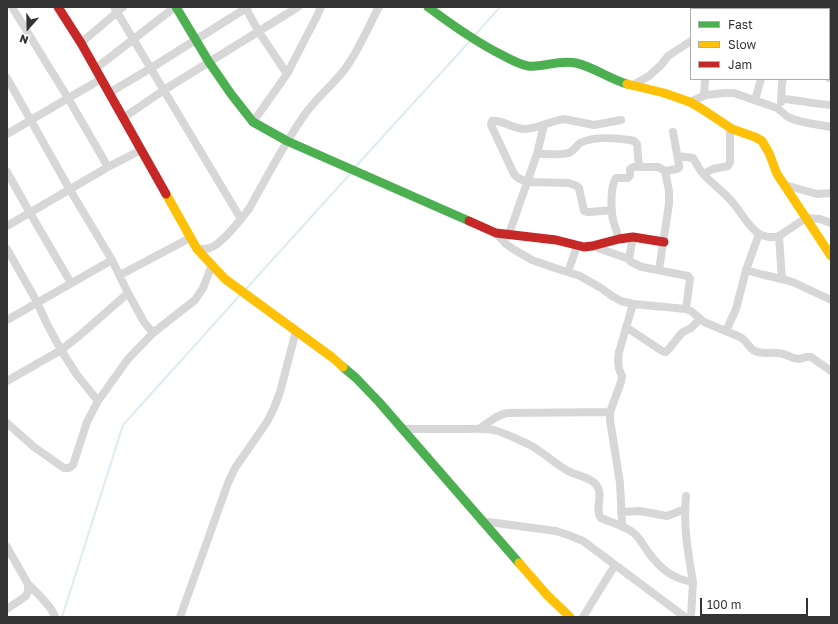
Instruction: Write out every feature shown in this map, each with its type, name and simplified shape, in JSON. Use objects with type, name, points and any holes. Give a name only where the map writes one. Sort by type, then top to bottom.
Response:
[{"type":"street","points":[[12,7],[68,98],[108,167]]},
{"type":"street","points":[[58,7],[81,43],[197,249],[225,279],[333,358],[356,378],[380,402],[547,595],[570,617]]},
{"type":"street","points":[[95,69],[176,7],[209,62],[253,122],[287,141],[496,233],[556,240],[584,247],[633,237],[664,242]]},
{"type":"street","points":[[109,93],[246,7],[259,32],[287,74]]},
{"type":"street","points":[[124,118],[164,90],[298,7]]},
{"type":"street","points":[[253,122],[287,74],[321,7]]},
{"type":"street","points":[[197,249],[210,248],[219,242],[249,209],[287,141],[311,106],[345,68],[379,7]]},
{"type":"street","points":[[428,7],[457,29],[481,44],[522,64],[530,67],[556,62],[571,62],[583,65],[605,73],[617,80],[684,99],[730,128],[758,138],[763,142],[770,153],[775,169],[831,256]]},
{"type":"street","points":[[81,43],[118,9],[133,40],[241,219]]},
{"type":"street","points":[[633,85],[649,76],[662,65],[668,56],[690,42]]},
{"type":"street","points":[[7,78],[70,190],[112,260],[144,322],[152,333]]},
{"type":"street","points":[[7,134],[101,80]]},
{"type":"street","points":[[704,96],[705,80]]},
{"type":"street","points":[[755,100],[760,80]]},
{"type":"street","points":[[777,108],[782,98],[783,80]]},
{"type":"street","points":[[690,102],[704,96],[724,92],[734,92],[777,108],[788,117],[795,120],[831,127]]},
{"type":"street","points":[[782,98],[831,105]]},
{"type":"street","points":[[612,210],[590,212],[584,211],[579,188],[574,184],[527,182],[518,178],[514,174],[490,125],[492,121],[496,120],[510,126],[526,129],[559,120],[600,125],[620,120]]},
{"type":"street","points":[[509,234],[537,154],[544,125]]},
{"type":"street","points":[[703,174],[713,169],[729,165],[730,128]]},
{"type":"street","points":[[619,239],[613,220],[612,210],[612,186],[614,180],[616,178],[628,178],[631,168],[658,167],[665,171],[679,168],[673,132]]},
{"type":"street","points":[[537,154],[568,154],[575,146],[582,142],[598,138],[630,140],[637,144],[639,167]]},
{"type":"street","points":[[7,226],[108,167],[141,150]]},
{"type":"street","points":[[678,156],[693,158],[703,174],[733,203],[752,228],[759,234],[768,237],[779,236],[806,218],[820,219],[831,223]]},
{"type":"street","points":[[659,270],[669,204],[669,191],[665,171]]},
{"type":"street","points":[[7,172],[71,283]]},
{"type":"street","points":[[785,185],[817,194],[831,193]]},
{"type":"street","points":[[496,233],[506,244],[532,260],[580,276],[621,301],[633,304],[686,309],[708,324],[744,340],[752,348],[759,352],[777,352],[799,359],[808,356],[831,371]]},
{"type":"street","points":[[726,331],[736,309],[746,270],[759,234]]},
{"type":"street","points":[[779,236],[782,279]]},
{"type":"street","points":[[629,259],[633,237]]},
{"type":"street","points":[[120,275],[190,238]]},
{"type":"street","points":[[568,272],[577,246]]},
{"type":"street","points":[[592,246],[629,259],[634,265],[688,276],[686,309]]},
{"type":"street","points":[[7,249],[38,302],[47,324],[61,350],[98,401]]},
{"type":"street","points":[[7,320],[112,260]]},
{"type":"street","points":[[7,423],[34,446],[64,468],[69,468],[73,465],[87,422],[98,401],[128,358],[152,333],[195,300],[203,288],[212,265]]},
{"type":"street","points":[[746,270],[795,283],[831,300]]},
{"type":"street","points":[[7,381],[61,350],[128,293]]},
{"type":"street","points":[[623,527],[620,482],[610,412],[621,382],[622,376],[618,361],[619,352],[633,304]]},
{"type":"street","points":[[626,327],[662,351],[666,352],[683,332],[691,328],[700,319]]},
{"type":"street","points":[[180,617],[234,468],[267,422],[274,408],[280,392],[296,331]]},
{"type":"street","points":[[479,429],[501,414],[507,413],[610,412]]},
{"type":"street","points":[[402,428],[493,430],[530,445],[567,471],[590,480],[598,486],[600,495],[600,517],[634,533],[666,572],[686,581],[693,582]]},
{"type":"street","points":[[686,496],[686,547],[693,582],[691,617]]},
{"type":"street","points":[[621,512],[640,510],[667,516],[685,509]]},
{"type":"street","points":[[482,520],[556,531],[583,541],[685,617]]},
{"type":"street","points":[[7,547],[28,584],[47,605],[55,617]]},
{"type":"street","points":[[582,617],[615,565]]},
{"type":"street","points":[[7,609],[26,596],[28,592],[28,584]]},
{"type":"waterway","points":[[474,36],[500,7]]},
{"type":"waterway","points":[[356,166],[470,41]]},
{"type":"waterway","points":[[245,290],[351,173]]},
{"type":"waterway","points":[[62,617],[123,425],[241,294]]},
{"type":"traffic: fast","points":[[176,7],[209,62],[253,122],[287,141],[469,221]]},
{"type":"traffic: fast","points":[[428,7],[473,39],[521,64],[528,66],[540,66],[563,62],[576,63],[589,67],[627,84]]},
{"type":"traffic: fast","points":[[343,367],[379,402],[519,563]]},
{"type":"traffic: slow","points":[[627,84],[664,93],[690,102],[732,129],[762,141],[769,153],[777,174],[831,256]]},
{"type":"traffic: slow","points":[[166,194],[197,249],[225,279],[333,358],[343,367]]},
{"type":"traffic: slow","points":[[519,563],[547,595],[570,617]]},
{"type":"traffic: jam","points":[[58,7],[81,43],[166,194]]},
{"type":"traffic: jam","points":[[469,221],[496,233],[556,240],[584,247],[633,237],[664,242]]}]
